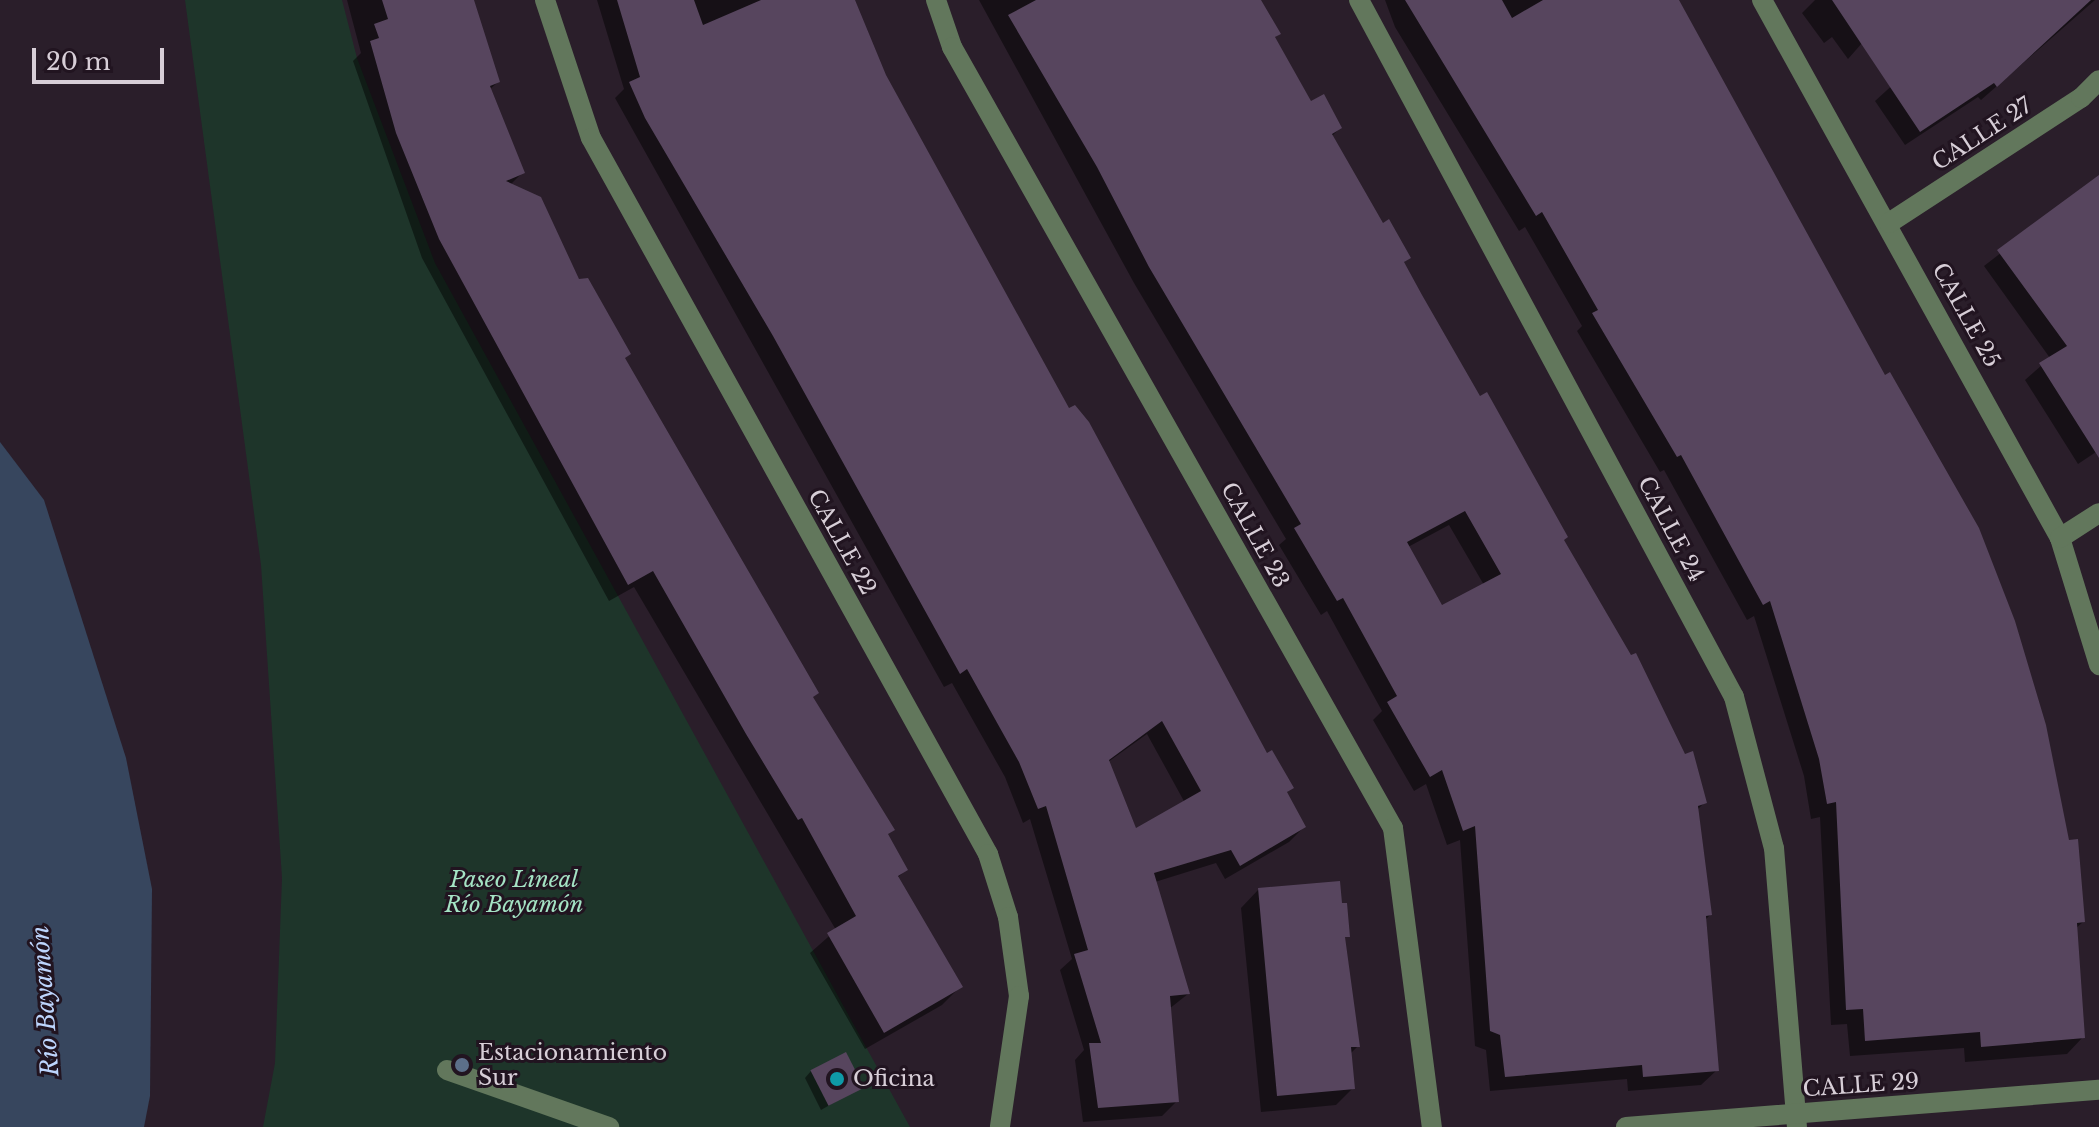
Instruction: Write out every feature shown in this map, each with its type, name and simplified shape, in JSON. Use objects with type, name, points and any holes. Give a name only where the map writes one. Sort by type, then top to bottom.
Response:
[{"type":"street","name":"CALLE 22","points":[[545,0],[591,138],[988,854],[1008,917],[1019,996],[1000,1127]]},
{"type":"street","name":"CALLE 23","points":[[936,0],[952,47],[1393,828],[1432,1127]]},
{"type":"street","name":"CALLE 24","points":[[1359,0],[1734,697],[1774,848],[1796,1120]]},
{"type":"street","name":"CALLE 25","points":[[1762,0],[1889,223],[2060,538],[2099,665]]},
{"type":"street","name":"CALLE 27","points":[[1889,223],[2081,98],[2099,80]]},
{"type":"street","points":[[2060,538],[2099,513]]},
{"type":"street","points":[[447,1070],[609,1127]]},
{"type":"street","name":"CALLE 29","points":[[1626,1127],[1796,1120],[2099,1090]]},
{"type":"green space","name":"Paseo Lineal Río Bayamón","points":[[185,0],[342,0],[357,58],[435,263],[910,1127],[263,1127],[275,1063],[282,878],[261,565]]},
{"type":"water","name":"Río Bayamón","points":[[0,442],[44,500],[126,758],[152,889],[150,1096],[144,1127],[0,1127]]},
{"type":"building","points":[[382,0],[474,0],[500,82],[490,86],[525,173],[506,181],[541,197],[579,279],[588,278],[631,354],[625,358],[819,693],[813,697],[895,830],[888,834],[908,870],[898,876],[963,987],[884,1033],[827,933],[856,916],[802,818],[798,820],[746,734],[653,571],[628,585],[439,239],[396,133],[370,41],[379,38],[374,24],[388,19]]},
{"type":"building","points":[[617,0],[694,0],[703,25],[761,0],[855,0],[886,75],[1069,408],[1075,405],[1089,422],[1267,753],[1272,750],[1294,788],[1287,792],[1306,827],[1240,866],[1231,850],[1154,873],[1190,994],[1170,996],[1179,1102],[1098,1108],[1089,1043],[1101,1043],[1074,954],[1088,950],[1046,806],[1038,809],[1019,762],[967,669],[960,674],[773,336],[645,118],[629,82],[640,77]],"holes":[[[1162,721],[1201,791],[1136,828],[1109,760]]]},
{"type":"building","points":[[1036,0],[1261,0],[1281,34],[1275,37],[1311,101],[1324,94],[1342,128],[1332,134],[1383,223],[1389,219],[1411,258],[1404,262],[1422,295],[1480,396],[1487,392],[1568,537],[1564,540],[1631,655],[1636,653],[1685,754],[1693,751],[1707,803],[1698,806],[1712,915],[1706,916],[1719,1071],[1643,1077],[1642,1065],[1505,1077],[1500,1035],[1490,1031],[1475,826],[1463,831],[1442,770],[1430,777],[1387,702],[1397,696],[1343,598],[1337,601],[1294,528],[1301,524],[1149,267],[1097,167],[1008,15]],"holes":[[[1465,511],[1501,574],[1442,605],[1407,542]]]},
{"type":"building","points":[[1405,0],[1502,0],[1512,18],[1543,0],[1679,0],[1885,375],[1890,372],[1979,528],[2015,621],[2046,725],[2069,840],[2078,839],[2085,922],[2077,923],[2085,1038],[1981,1047],[1980,1032],[1865,1041],[1863,1009],[1846,1010],[1836,802],[1827,804],[1819,759],[1770,601],[1763,605],[1681,455],[1677,457],[1592,313],[1598,310],[1542,212],[1536,216]]},
{"type":"building","points":[[1832,0],[2091,0],[1997,87],[1994,83],[1920,132]]},
{"type":"building","points":[[2099,175],[2099,458],[2039,363],[2067,346],[1997,250]]},
{"type":"building","points":[[1340,881],[1342,903],[1347,903],[1350,937],[1345,937],[1360,1047],[1351,1047],[1355,1089],[1277,1096],[1258,888]]},
{"type":"building","name":"Oficina","points":[[846,1052],[864,1088],[829,1106],[810,1070]]},
{"type":"place","name":"Estacionamiento Sur","points":[[462,1065]]},
{"type":"place","name":"Oficina","points":[[837,1079]]}]
